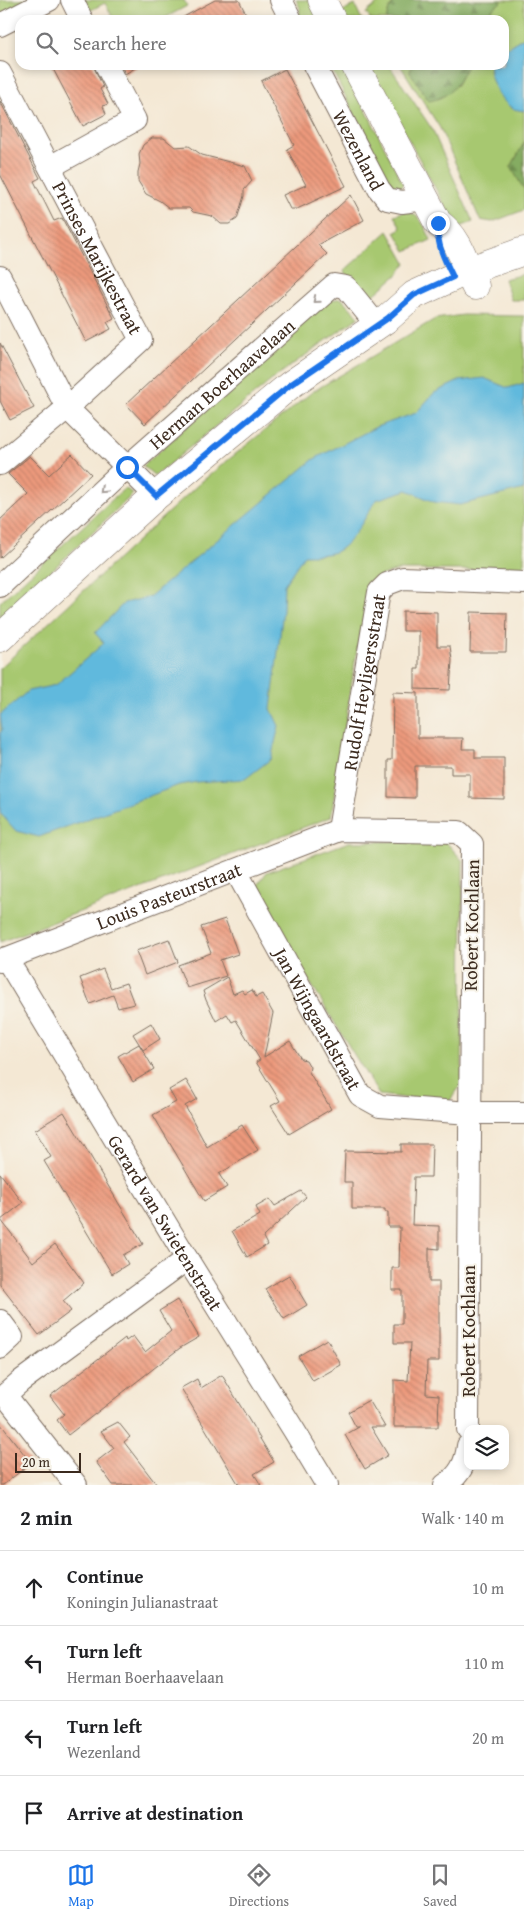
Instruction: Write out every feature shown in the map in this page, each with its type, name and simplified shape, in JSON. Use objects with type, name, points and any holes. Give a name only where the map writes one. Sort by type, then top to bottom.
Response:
[{"type":"street","points":[[20,15],[49,0]]},
{"type":"street","points":[[72,0],[80,15]]},
{"type":"street","points":[[281,0],[288,15]]},
{"type":"street","points":[[322,0],[330,15]]},
{"type":"street","points":[[0,25],[15,17]]},
{"type":"street","name":"Prinses Marijkestraat","points":[[50,166],[135,120],[109,70]]},
{"type":"street","name":"Wezenland","points":[[317,70],[378,189],[387,199],[402,202],[426,199]]},
{"type":"street","name":"Wezenland","points":[[359,70],[438,223],[439,246],[464,281]]},
{"type":"street","name":"Prinses Marijkestraat","points":[[0,73],[141,340],[67,408]]},
{"type":"street","points":[[0,638],[156,496],[290,385],[382,321],[524,251]]},
{"type":"street","points":[[464,281],[524,267]]},
{"type":"street","points":[[0,277],[67,408],[156,496]]},
{"type":"street","name":"Herman Boerhaavelaan","points":[[0,586],[127,467],[334,284],[346,288],[382,321]]},
{"type":"street","points":[[0,464],[67,408]]},
{"type":"street","name":"Rudolf Heyligersstraat","points":[[339,830],[379,592],[387,584],[403,578],[524,583]]},
{"type":"street","name":"Louis Pasteurstraat","points":[[3,960],[339,830]]},
{"type":"street","name":"Robert Kochlaan","points":[[339,830],[459,832],[472,844],[468,1425]]},
{"type":"street","name":"Jan Wijngaardstraat","points":[[236,871],[360,1095],[380,1106],[469,1114]]},
{"type":"street","name":"Gerard van Swietenstraat","points":[[3,960],[327,1485]]},
{"type":"street","points":[[469,1114],[524,1113]]},
{"type":"street","points":[[76,1485],[5,1394],[186,1259]]},
{"type":"street","points":[[0,1321],[12,1337],[0,1348]]},
{"type":"street","points":[[445,1485],[454,1480],[464,1464]]},
{"type":"green space","points":[[0,0],[35,0],[0,18]]},
{"type":"green space","points":[[80,0],[184,0],[187,6],[170,15],[111,15],[105,3],[87,12]]},
{"type":"green space","points":[[296,0],[310,0],[317,15],[299,15],[300,8]]},
{"type":"green space","points":[[382,0],[396,0],[389,9],[387,15],[367,15],[366,13]]},
{"type":"green space","points":[[396,0],[503,0],[488,15],[387,15],[389,9]]},
{"type":"green space","points":[[503,0],[524,0],[524,37],[509,46],[509,15],[488,15]]},
{"type":"green space","points":[[355,5],[360,15],[342,15],[341,12]]},
{"type":"green space","points":[[346,70],[403,184],[399,189],[394,191],[333,72]]},
{"type":"green space","points":[[371,70],[392,70],[432,129],[473,222],[457,228]]},
{"type":"green space","points":[[403,70],[411,70],[418,83],[457,85],[464,70],[489,70],[511,108],[524,111],[524,143],[511,167],[524,188],[524,210],[492,222],[480,220],[440,128]]},
{"type":"green space","points":[[411,70],[464,70],[453,89],[437,99],[429,101],[410,72]]},
{"type":"green space","points":[[524,143],[524,188],[523,188],[511,167]]},
{"type":"green space","points":[[406,211],[419,219],[431,240],[406,251],[395,232],[401,228],[394,215]]},
{"type":"green space","points":[[388,231],[406,263],[397,275],[369,299],[344,271]]},
{"type":"green space","points":[[524,274],[524,300],[511,300],[504,279]]},
{"type":"green space","points":[[341,298],[359,317],[278,375],[155,476],[143,466],[323,302]]},
{"type":"green space","points":[[463,315],[524,316],[524,570],[399,570],[382,575],[370,586],[356,655],[331,817],[0,942],[0,668],[201,482],[312,392],[435,319]]},
{"type":"green space","points":[[125,488],[133,494],[0,619],[0,602]]},
{"type":"green space","points":[[445,841],[463,861],[462,1084],[448,1103],[379,1095],[263,906],[257,885],[267,872],[349,842]]},
{"type":"water","points":[[524,37],[524,111],[513,109],[508,105],[496,89],[491,76],[490,70],[509,70],[509,46]]},
{"type":"water","points":[[484,378],[508,388],[524,383],[524,489],[460,505],[434,502],[407,490],[376,500],[358,529],[341,549],[328,554],[304,555],[284,585],[283,610],[271,709],[279,726],[271,759],[245,779],[179,785],[39,837],[16,831],[0,813],[0,733],[2,730],[0,715],[28,691],[56,685],[104,643],[95,633],[124,603],[149,597],[314,459],[376,427],[416,413],[434,393],[459,381]]},
{"type":"building","points":[[215,0],[239,0],[246,15],[187,15]]},
{"type":"building","points":[[54,70],[95,70],[103,87],[100,89],[108,104],[103,106],[106,114],[83,126]]},
{"type":"building","points":[[123,70],[132,70],[125,74]]},
{"type":"building","points":[[286,70],[346,186],[297,209],[290,209],[283,195],[306,185],[287,149],[294,145],[261,81]]},
{"type":"building","points":[[0,101],[40,178],[34,181],[54,221],[62,218],[114,318],[107,322],[111,329],[86,342],[0,174]]},
{"type":"building","points":[[152,138],[164,138],[175,147],[189,146],[202,155],[245,166],[252,181],[244,190],[237,219],[229,224],[221,224],[212,216],[193,212],[189,208],[169,208],[146,194],[138,181],[139,154],[143,145]]},
{"type":"building","points":[[351,195],[364,220],[318,245],[327,254],[145,424],[126,404]]},
{"type":"building","points":[[0,343],[34,408],[10,420],[0,401]]},
{"type":"building","points":[[72,454],[91,474],[0,558],[0,520],[28,494],[8,474],[30,456],[49,475]]},
{"type":"building","points":[[403,611],[437,612],[437,646],[450,646],[452,660],[450,690],[415,689],[415,669],[419,669],[419,631],[403,631]]},
{"type":"building","points":[[471,612],[507,613],[506,652],[470,652]]},
{"type":"building","points":[[393,692],[418,693],[418,738],[463,738],[462,749],[475,749],[475,758],[504,758],[504,799],[470,798],[470,774],[451,774],[451,766],[415,766],[415,798],[388,797],[388,760],[392,760]]},
{"type":"building","points":[[225,919],[238,954],[220,960],[226,976],[187,988],[178,965],[211,953],[201,927]]},
{"type":"building","points":[[169,939],[178,962],[145,975],[136,951]]},
{"type":"building","points":[[103,969],[111,988],[126,983],[134,1004],[118,1008],[113,995],[90,1004],[80,978]]},
{"type":"building","points":[[227,977],[233,994],[242,990],[245,994],[252,990],[256,997],[262,994],[273,1013],[264,1057],[290,1041],[301,1059],[306,1060],[310,1067],[309,1072],[331,1109],[289,1134],[271,1106],[280,1101],[256,1062],[260,1060],[236,1020],[232,1022],[227,1014],[216,1021],[206,1000],[203,991]]},
{"type":"building","points":[[151,1023],[160,1039],[143,1050],[133,1034]]},
{"type":"building","points":[[139,1044],[154,1069],[133,1082],[118,1056]]},
{"type":"building","points":[[186,1080],[197,1099],[185,1106],[207,1147],[242,1125],[258,1150],[219,1174],[227,1187],[204,1201],[153,1115],[176,1102],[169,1090]]},
{"type":"building","points":[[64,1112],[143,1244],[123,1255],[128,1264],[112,1274],[44,1161],[51,1157],[35,1130]]},
{"type":"building","points":[[401,1144],[432,1144],[431,1177],[414,1177],[412,1225],[439,1226],[439,1249],[429,1248],[429,1282],[439,1282],[439,1361],[427,1361],[426,1394],[439,1395],[438,1427],[394,1427],[394,1380],[408,1381],[410,1343],[394,1343],[394,1324],[402,1324],[402,1290],[392,1290],[392,1268],[399,1268],[400,1227],[388,1227],[388,1212],[385,1212],[385,1209],[352,1209],[352,1182],[344,1182],[345,1151],[401,1152]]},
{"type":"building","points":[[0,1173],[23,1203],[1,1220],[33,1262],[55,1244],[84,1283],[63,1301],[71,1311],[39,1335],[0,1285]]},
{"type":"building","points":[[301,1191],[306,1197],[263,1237],[267,1245],[247,1257],[232,1231],[260,1215],[256,1207],[270,1199],[275,1206]]},
{"type":"building","points":[[289,1275],[307,1305],[284,1319],[265,1289]]},
{"type":"building","points":[[177,1300],[199,1337],[180,1348],[68,1435],[57,1420],[64,1414],[50,1396],[125,1338],[126,1341],[133,1336],[145,1352],[171,1331],[159,1311]]},
{"type":"building","points":[[327,1339],[341,1365],[313,1381],[298,1356]]},
{"type":"building","points":[[222,1375],[274,1462],[254,1474],[261,1485],[239,1485],[181,1388],[197,1379],[201,1388]]},
{"type":"building","points":[[369,1400],[385,1427],[371,1427],[388,1455],[365,1469],[345,1435],[359,1427],[356,1427],[348,1412]]},
{"type":"building","points":[[118,1422],[130,1437],[124,1442],[157,1485],[113,1485],[96,1462],[114,1448],[101,1431]]},
{"type":"building","points":[[0,1423],[31,1463],[3,1485],[0,1485]]},
{"type":"route","points":[[127,467],[156,496],[290,385],[376,324],[388,318],[414,295],[453,277],[439,246],[438,223]]}]
